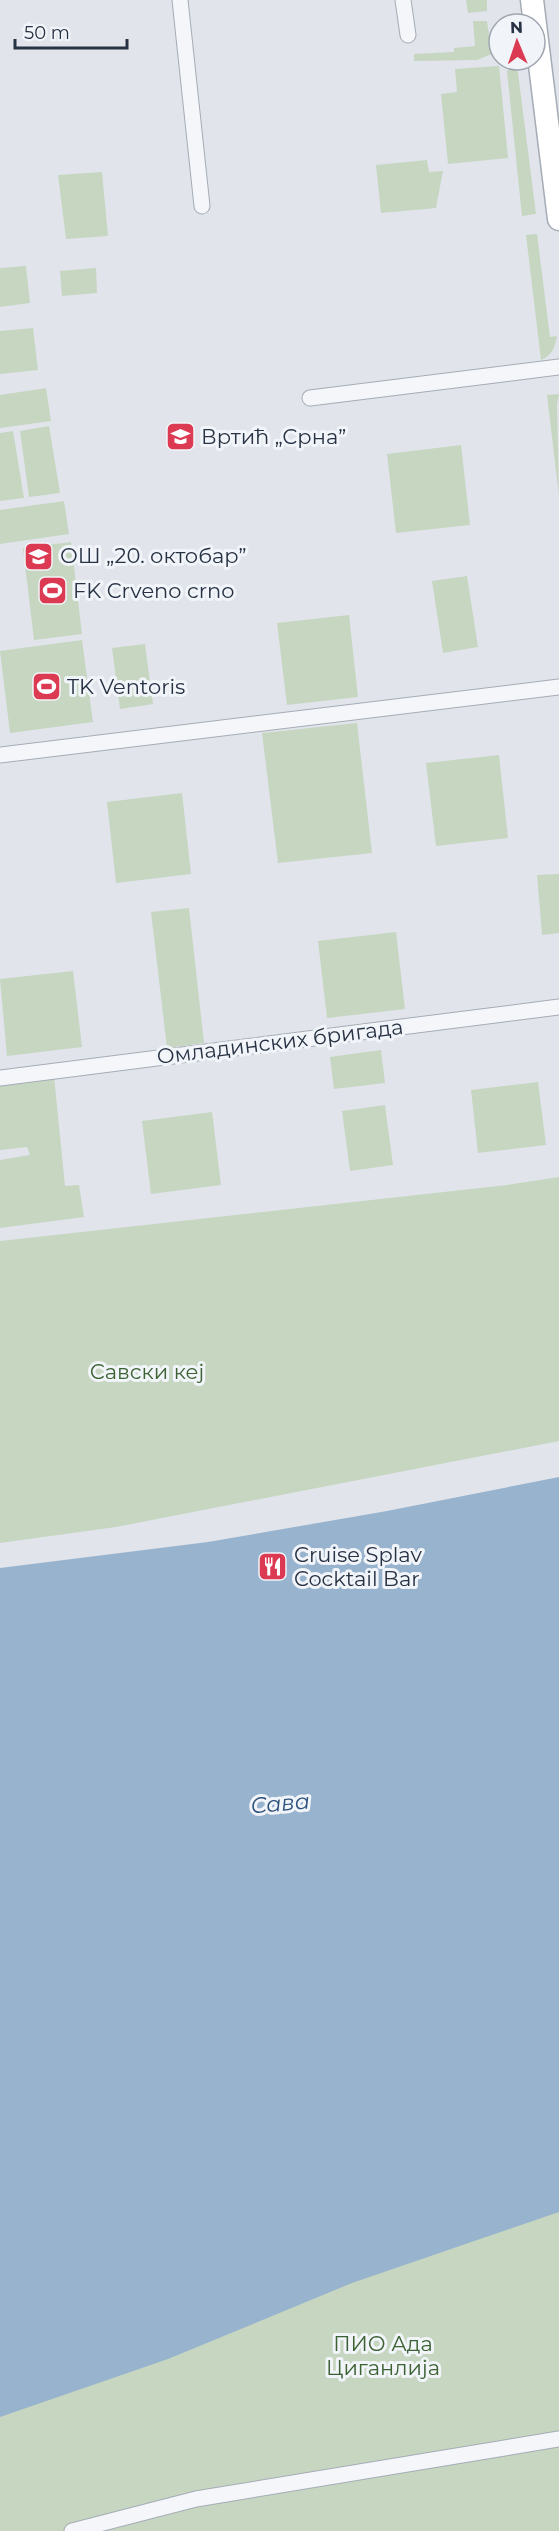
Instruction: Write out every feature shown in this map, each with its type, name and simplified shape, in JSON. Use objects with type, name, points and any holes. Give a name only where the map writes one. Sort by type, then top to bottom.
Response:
[{"type":"street","points":[[180,0],[202,206]]},
{"type":"street","points":[[403,0],[408,35]]},
{"type":"street","points":[[532,0],[559,219]]},
{"type":"street","points":[[310,398],[559,367]]},
{"type":"street","points":[[0,755],[559,687]]},
{"type":"street","name":"Омладинских бригада","points":[[0,1078],[559,1006]]},
{"type":"street","points":[[72,2531],[196,2499],[559,2439]]},
{"type":"green space","points":[[466,0],[487,0],[487,11],[468,13]]},
{"type":"green space","points":[[473,21],[487,21],[487,56],[477,60],[414,61],[414,54],[454,52],[454,48],[475,46]]},
{"type":"green space","points":[[487,67],[487,72],[500,72],[508,158],[448,164],[441,94],[457,92],[455,69]]},
{"type":"green space","points":[[507,72],[518,72],[536,214],[522,216]]},
{"type":"green space","points":[[427,160],[429,172],[443,171],[436,208],[381,213],[376,165]]},
{"type":"green space","points":[[102,172],[108,236],[66,239],[58,175]]},
{"type":"green space","points":[[537,234],[550,337],[557,336],[552,351],[541,360],[526,235]]},
{"type":"green space","points":[[26,266],[30,303],[0,307],[0,268]]},
{"type":"green space","points":[[96,268],[97,293],[62,296],[60,271]]},
{"type":"green space","points":[[33,328],[38,370],[0,374],[0,331]]},
{"type":"green space","points":[[46,388],[51,421],[0,428],[0,395]]},
{"type":"green space","points":[[559,394],[557,405],[559,496],[547,395]]},
{"type":"green space","points":[[49,426],[60,493],[29,497],[20,431]]},
{"type":"green space","points":[[13,431],[24,498],[0,501],[0,433]]},
{"type":"green space","points":[[461,445],[470,525],[396,533],[387,454]]},
{"type":"green space","points":[[64,501],[69,534],[0,544],[0,510]]},
{"type":"green space","name":"FK Crveno crno","points":[[71,542],[82,634],[34,640],[23,548]]},
{"type":"green space","points":[[467,576],[478,647],[443,653],[432,581]]},
{"type":"green space","points":[[349,615],[358,697],[287,705],[277,623]]},
{"type":"green space","name":"TK Ventoris","points":[[82,640],[93,722],[10,733],[0,651]]},
{"type":"green space","points":[[145,644],[153,704],[120,709],[112,648]]},
{"type":"green space","points":[[357,723],[372,853],[278,863],[262,733]]},
{"type":"green space","points":[[499,755],[508,838],[436,846],[426,763]]},
{"type":"green space","points":[[182,793],[191,874],[116,883],[107,802]]},
{"type":"green space","points":[[559,874],[559,933],[542,935],[537,875]]},
{"type":"green space","points":[[189,908],[204,1043],[167,1048],[151,912]]},
{"type":"green space","points":[[396,932],[405,1009],[327,1018],[318,941]]},
{"type":"green space","points":[[73,971],[82,1047],[7,1056],[0,979]]},
{"type":"green space","points":[[381,1050],[385,1083],[334,1089],[330,1057]]},
{"type":"green space","points":[[54,1076],[65,1186],[79,1185],[84,1217],[0,1228],[0,1160],[30,1155],[27,1147],[0,1150],[0,1081]]},
{"type":"green space","points":[[538,1082],[546,1145],[478,1153],[471,1090]]},
{"type":"green space","points":[[385,1105],[393,1165],[350,1171],[342,1111]]},
{"type":"green space","points":[[212,1112],[221,1185],[151,1194],[142,1121]]},
{"type":"green space","name":"Савски кеј","points":[[559,1177],[559,1441],[116,1527],[0,1543],[0,1241],[507,1185]]},
{"type":"green space","name":"ПИО Ада Циганлија","points":[[559,2122],[559,2531],[0,2531],[0,2325]]},
{"type":"water","name":"Сава","points":[[559,1477],[559,2212],[352,2283],[168,2359],[0,2417],[0,1568],[208,1542],[387,1511]]},
{"type":"place","name":"Вртић „Срна”","points":[[180,437]]},
{"type":"place","name":"ОШ „20. октобар”","points":[[39,556]]},
{"type":"place","name":"FK Crveno crno","points":[[52,591]]},
{"type":"place","name":"TK Ventoris","points":[[46,687]]},
{"type":"place","name":"Cruise Splav Cocktail Bar","points":[[273,1567]]}]
